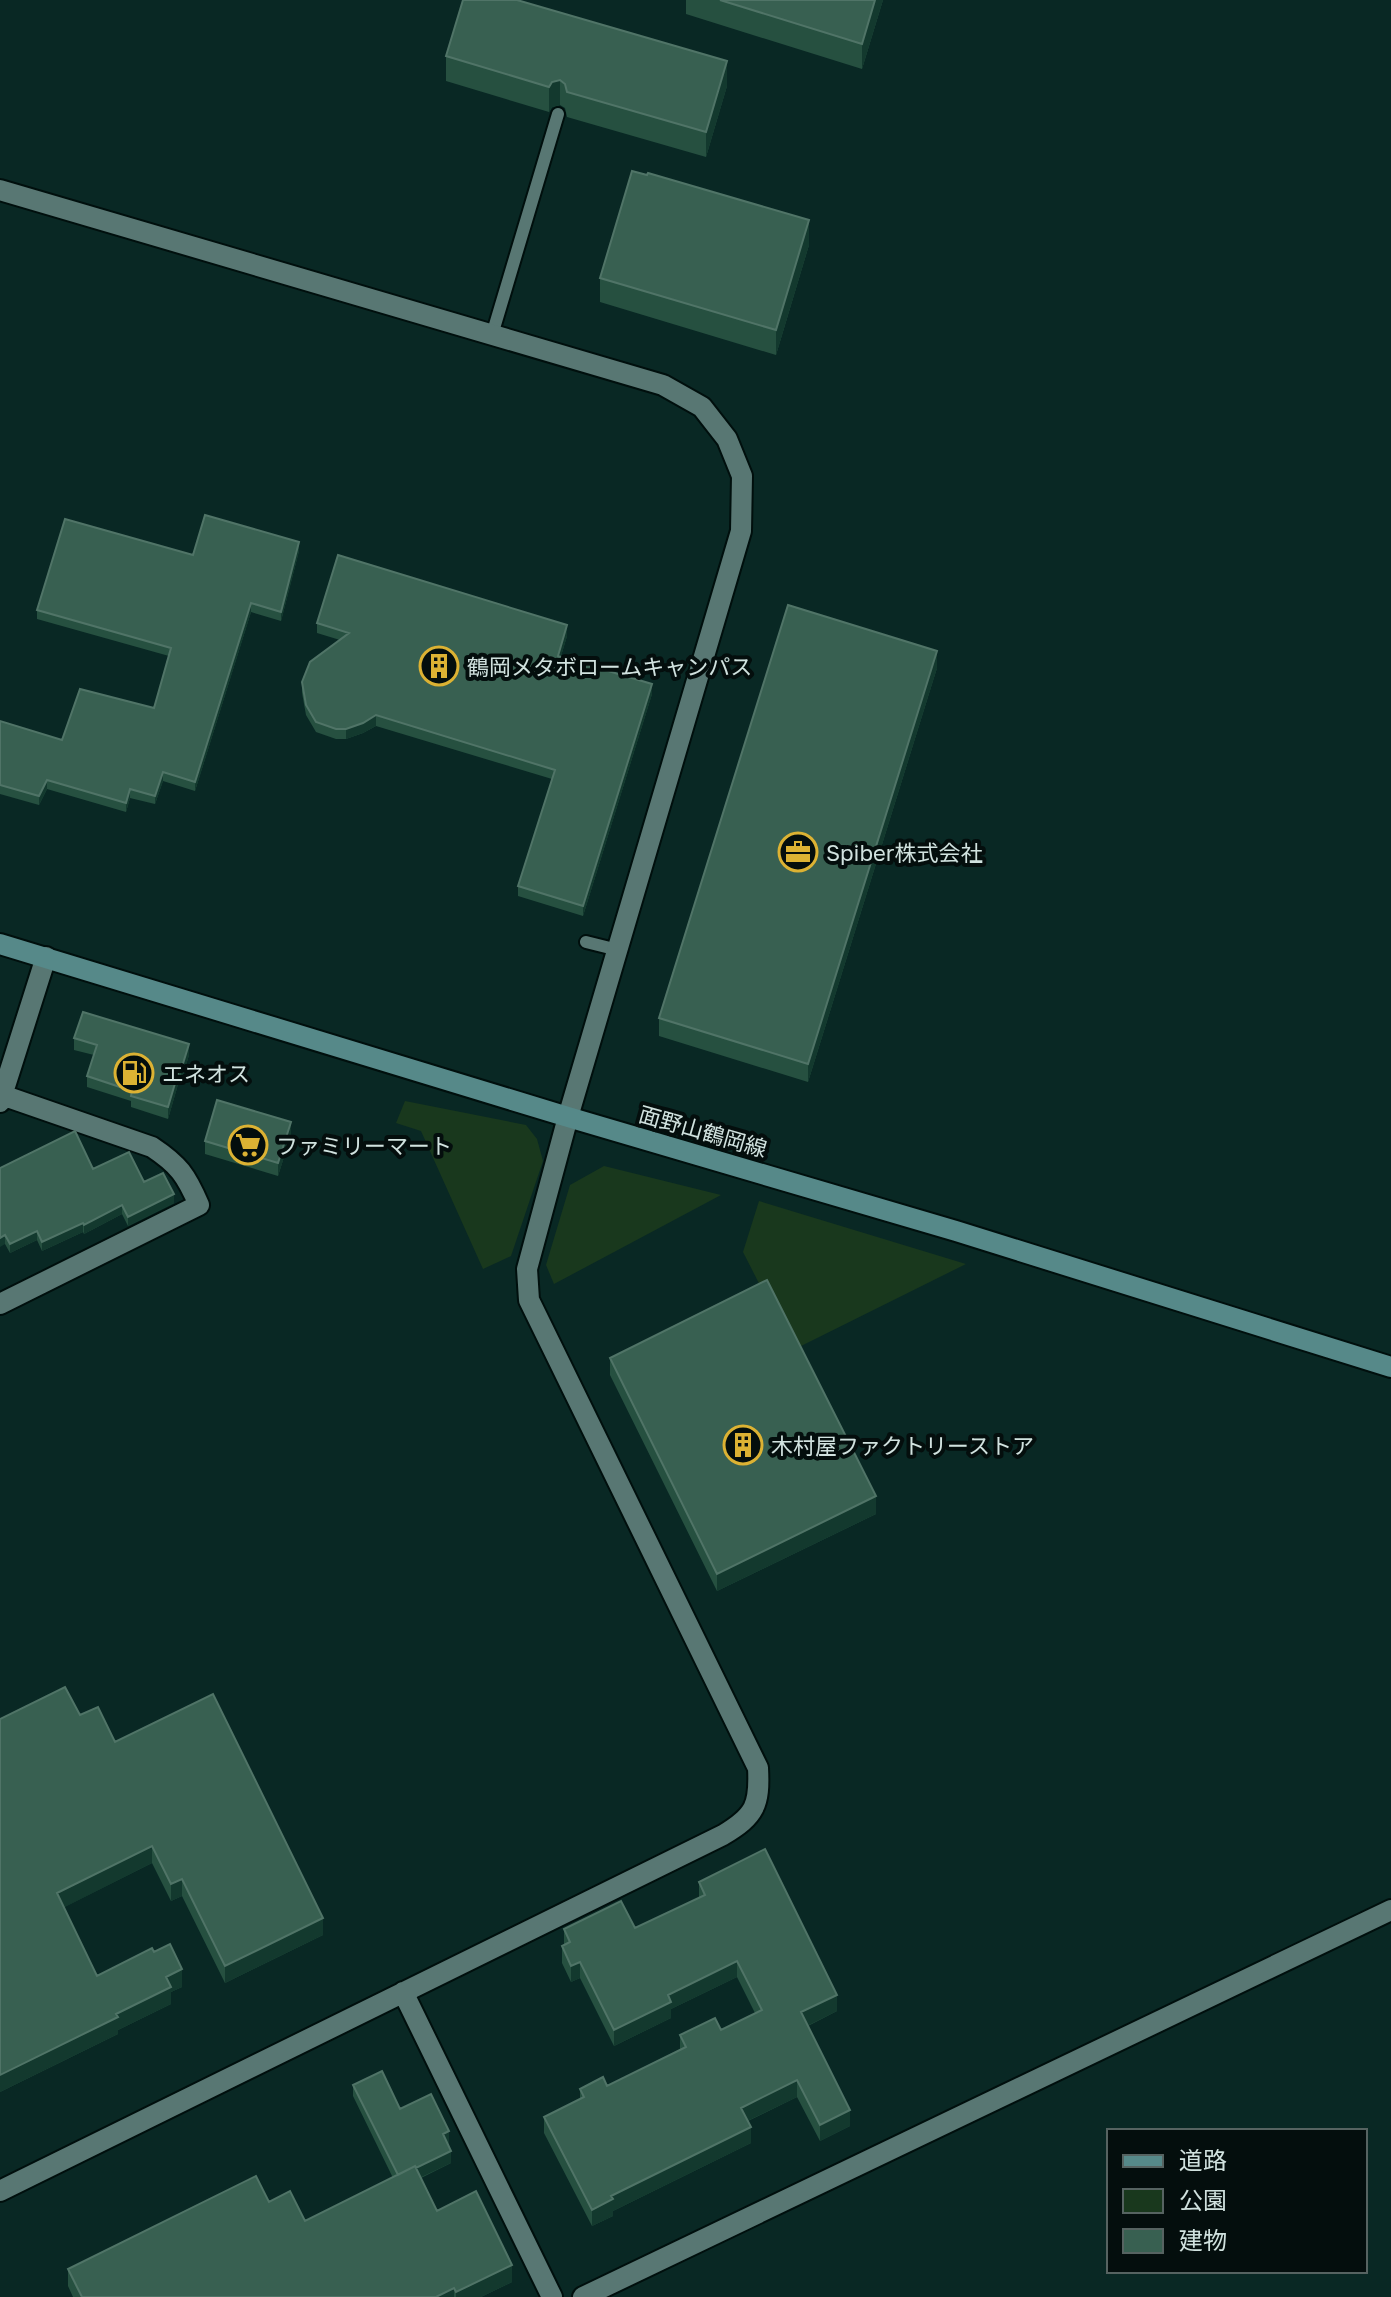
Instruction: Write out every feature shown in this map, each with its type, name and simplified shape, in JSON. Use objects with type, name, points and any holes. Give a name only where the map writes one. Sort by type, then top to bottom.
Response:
[{"type":"main road","name":"面野山鶴岡線","points":[[0,944],[956,1231],[1391,1367]]},
{"type":"street","points":[[0,190],[663,385],[702,407],[727,439],[742,476],[741,531],[568,1117],[527,1269],[529,1300],[758,1768],[759,1794],[753,1812],[740,1825],[723,1835],[0,2191]]},
{"type":"street","points":[[0,1304],[199,1205],[189,1181],[173,1161],[152,1147],[1,1099],[46,957]]},
{"type":"street","points":[[583,2297],[1391,1910]]},
{"type":"street","points":[[403,1992],[552,2297]]},
{"type":"lane","points":[[492,335],[558,114]]},
{"type":"lane","points":[[586,942],[618,950]]},
{"type":"green space","points":[[405,1101],[526,1125],[537,1139],[543,1161],[511,1256],[483,1269],[421,1131],[396,1123]]},
{"type":"green space","points":[[604,1166],[721,1195],[554,1284],[546,1265],[570,1185]]},
{"type":"green space","points":[[759,1201],[966,1264],[793,1350],[743,1252]]},
{"type":"building","points":[[463,0],[517,0],[727,61],[706,132],[567,92],[560,80],[552,82],[549,87],[446,56]]},
{"type":"building","points":[[720,0],[875,0],[862,44]]},
{"type":"building","points":[[632,171],[809,220],[776,330],[600,278]]},
{"type":"building","points":[[205,515],[299,542],[281,612],[251,603],[195,782],[163,772],[155,796],[130,789],[126,803],[47,780],[39,796],[0,785],[0,721],[62,740],[80,689],[154,708],[171,648],[37,610],[65,519],[193,555]]},
{"type":"building","points":[[338,555],[567,625],[558,656],[652,684],[583,906],[518,886],[555,770],[376,715],[346,729],[316,722],[306,705],[302,682],[310,662],[349,633],[317,623]]},
{"type":"building","name":"Spiber株式会社","points":[[788,605],[937,651],[808,1064],[659,1018]]},
{"type":"building","points":[[83,1012],[189,1044],[168,1107],[131,1096],[132,1091],[87,1076],[97,1045],[74,1038]]},
{"type":"building","name":"ファミリーマート","points":[[217,1100],[291,1122],[278,1163],[205,1141]]},
{"type":"building","points":[[75,1131],[93,1169],[129,1152],[144,1182],[163,1173],[174,1194],[128,1217],[122,1205],[42,1242],[37,1231],[10,1244],[5,1235],[0,1238],[0,1168]]},
{"type":"building","name":"木村屋ファクトリーストア","points":[[767,1280],[876,1496],[717,1574],[610,1358]]},
{"type":"building","points":[[65,1687],[80,1715],[98,1707],[115,1742],[213,1694],[323,1918],[225,1966],[182,1879],[171,1884],[152,1846],[57,1893],[97,1976],[152,1948],[154,1952],[170,1944],[182,1969],[166,1977],[171,1987],[116,2014],[118,2017],[0,2075],[0,1719]]},
{"type":"building","points":[[765,1849],[837,1995],[801,2012],[850,2110],[820,2125],[797,2080],[741,2108],[751,2127],[611,2196],[613,2199],[592,2210],[544,2117],[584,2097],[580,2089],[603,2077],[607,2086],[686,2047],[680,2035],[715,2018],[721,2030],[762,2010],[737,1961],[668,1995],[671,2002],[614,2030],[580,1962],[571,1966],[562,1946],[570,1942],[564,1929],[621,1901],[635,1928],[705,1895],[699,1882]]},
{"type":"building","points":[[382,2071],[400,2109],[431,2094],[449,2131],[443,2134],[451,2151],[398,2175],[353,2085]]},
{"type":"building","points":[[415,2166],[437,2211],[476,2191],[512,2265],[456,2292],[454,2288],[436,2297],[82,2297],[68,2269],[256,2176],[269,2202],[290,2191],[305,2221]]},
{"type":"place","name":"鶴岡メタボロームキャンパス","points":[[439,666]]},
{"type":"place","name":"Spiber株式会社","points":[[798,852]]},
{"type":"place","name":"エネオス","points":[[134,1073]]},
{"type":"place","name":"ファミリーマート","points":[[248,1145]]},
{"type":"place","name":"木村屋ファクトリーストア","points":[[743,1445]]}]
